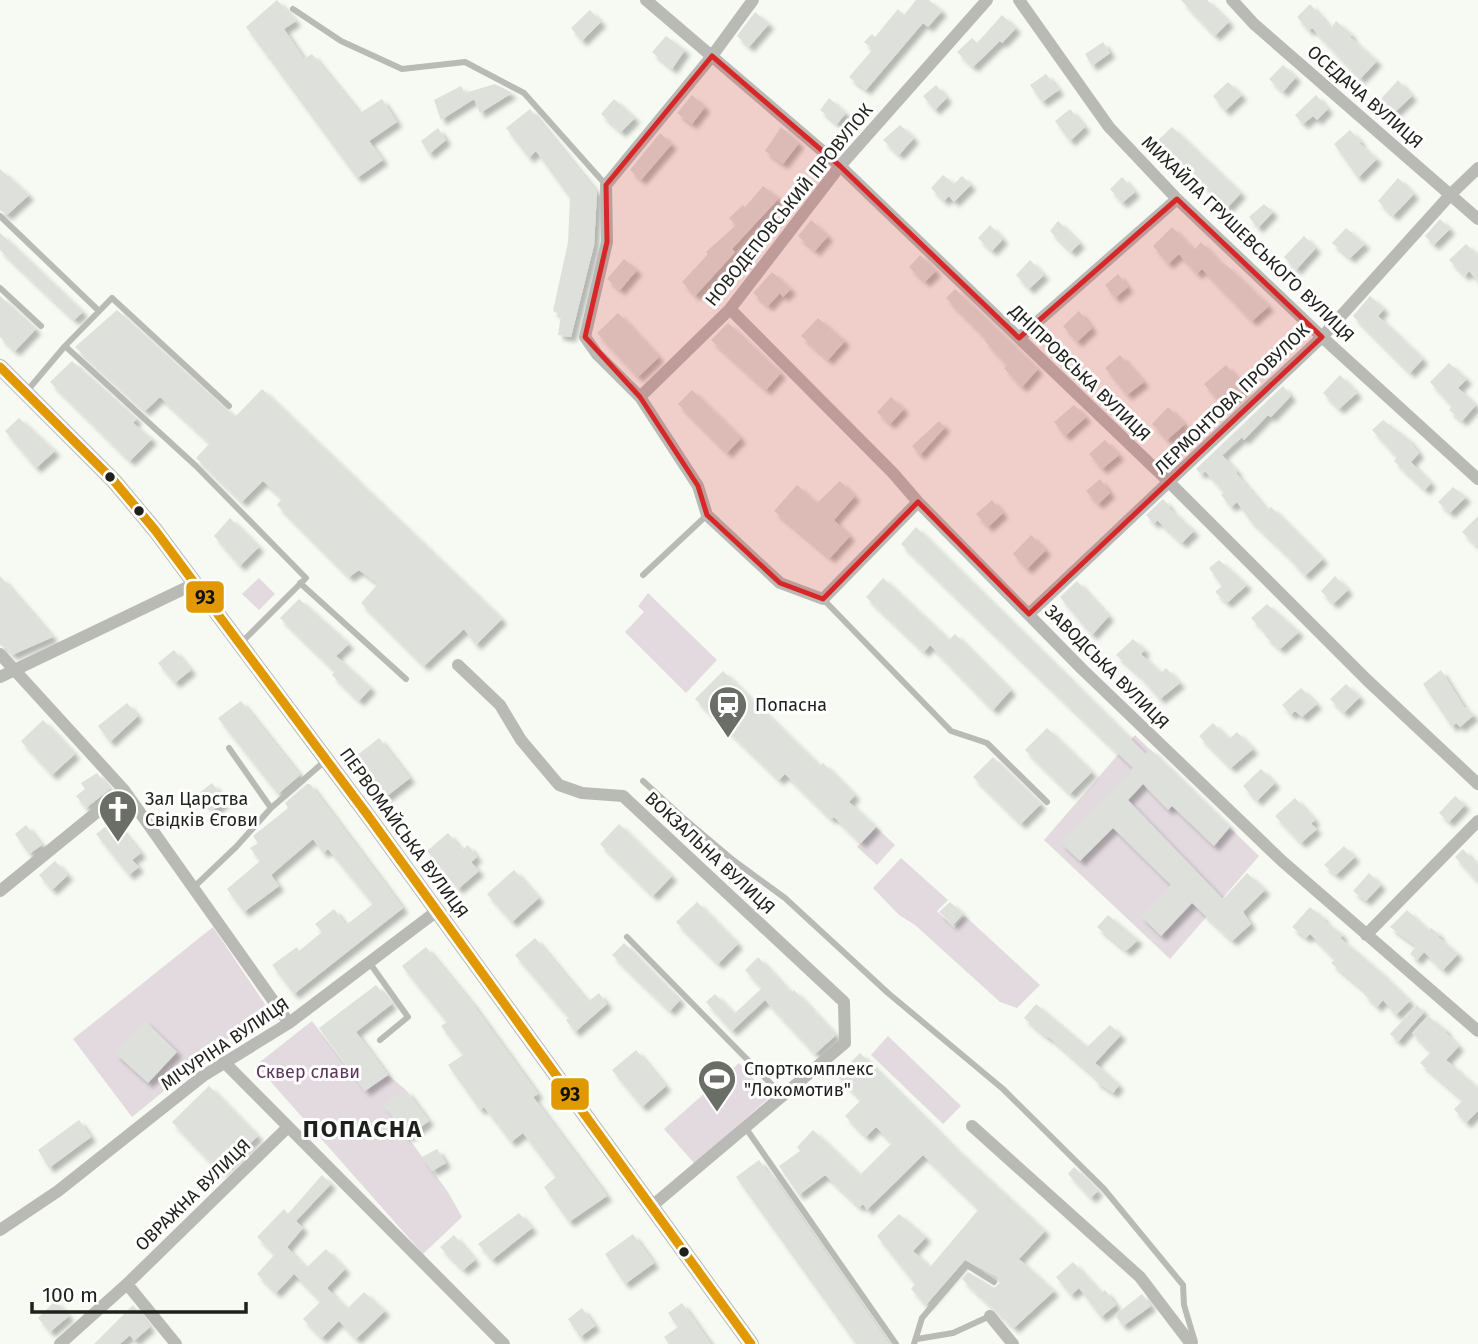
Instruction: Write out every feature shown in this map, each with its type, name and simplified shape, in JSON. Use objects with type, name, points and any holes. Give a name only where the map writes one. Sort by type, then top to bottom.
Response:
[{"type":"street","name":"ДНІПРОВСЬКА ВУЛИЦЯ","points":[[646,0],[839,166],[1170,483],[1367,680],[1478,784]]},
{"type":"street","points":[[753,0],[712,55],[606,185],[607,242],[585,337],[597,354],[640,397],[698,486],[707,515],[780,583],[823,599],[918,502]]},
{"type":"street","name":"НОВОДЕПОВСЬКИЙ ПРОВУЛОК","points":[[640,397],[730,309],[839,166],[988,0]]},
{"type":"street","name":"МИХАЙЛА ГРУШЕВСЬКОГО ВУЛИЦЯ","points":[[1019,0],[1109,127],[1177,199],[1478,480]]},
{"type":"street","name":"ОСЕДАЧА ВУЛИЦЯ","points":[[1232,0],[1254,24],[1478,219]]},
{"type":"street","name":"ЛЕРМОНТОВА ПРОВУЛОК","points":[[1029,614],[1322,337],[1451,194],[1478,168]]},
{"type":"street","points":[[1019,338],[1177,199]]},
{"type":"street","name":"ЗАВОДСЬКА ВУЛИЦЯ","points":[[730,309],[1082,669],[1282,861],[1478,1031]]},
{"type":"street","name":"ПЕРВОМАЙСЬКА ВУЛИЦЯ","points":[[0,367],[114,481],[155,530],[437,911],[751,1344]]},
{"type":"street","points":[[0,677],[194,584]]},
{"type":"street","points":[[0,654],[124,789],[289,1023]]},
{"type":"street","name":"ВОКЗАЛЬНА ВУЛИЦЯ","points":[[458,665],[500,705],[521,740],[559,785],[582,793],[623,796],[844,1002],[845,1043],[782,1096]]},
{"type":"street","points":[[0,891],[124,789]]},
{"type":"street","points":[[1366,935],[1478,821]]},
{"type":"street","name":"МІЧУРІНА ВУЛИЦЯ","points":[[0,1230],[58,1191],[203,1076],[289,1023],[437,911]]},
{"type":"street","points":[[224,1062],[504,1344]]},
{"type":"street","points":[[652,1206],[782,1096]]},
{"type":"street","points":[[972,1126],[1140,1277],[1193,1344]]},
{"type":"street","name":"ОВРАЖНА ВУЛИЦЯ","points":[[60,1344],[127,1284],[288,1127]]},
{"type":"street","points":[[127,1284],[176,1344]]},
{"type":"street","points":[[990,1315],[1013,1344]]},
{"type":"lane","points":[[293,9],[341,41],[402,69],[465,62],[524,93],[606,185]]},
{"type":"lane","points":[[0,215],[99,311]]},
{"type":"lane","points":[[0,288],[41,326]]},
{"type":"lane","points":[[26,393],[65,346],[112,298],[229,406]]},
{"type":"lane","points":[[65,346],[196,466],[306,578],[239,644]]},
{"type":"lane","points":[[643,575],[707,515]]},
{"type":"lane","points":[[300,583],[406,679]]},
{"type":"lane","points":[[823,599],[951,731],[987,743],[1046,802]]},
{"type":"lane","points":[[229,747],[271,808]]},
{"type":"lane","points":[[192,888],[236,847],[271,808],[326,760]]},
{"type":"lane","points":[[643,781],[733,860],[785,898],[888,993],[1003,1089],[1104,1189],[1183,1284],[1184,1305],[1193,1344]]},
{"type":"lane","points":[[626,937],[782,1096]]},
{"type":"lane","points":[[369,962],[408,1017],[380,1040]]},
{"type":"lane","points":[[745,1127],[896,1344]]},
{"type":"lane","points":[[990,1315],[953,1333],[915,1341],[922,1318],[967,1265],[994,1282]]},
{"type":"highlighted area","points":[[712,56],[840,166],[1019,338],[1177,199],[1322,337],[1029,614],[918,502],[823,599],[780,583],[707,515],[698,486],[640,397],[585,337],[607,242],[606,185]]},
{"type":"green space","points":[[259,578],[275,594],[259,610],[242,594]]},
{"type":"green space","points":[[648,593],[717,660],[686,693],[625,632],[644,612],[638,606]]},
{"type":"green space","points":[[1135,735],[1259,856],[1170,959],[1044,840]]},
{"type":"green space","points":[[876,827],[895,845],[877,865],[857,847]]},
{"type":"green space","points":[[901,858],[948,900],[937,911],[954,928],[965,916],[1040,985],[1017,1008],[1000,1002],[915,925],[899,915],[873,888]]},
{"type":"green space","points":[[213,927],[267,1007],[132,1117],[73,1039]]},
{"type":"green space","name":"Сквер слави","points":[[312,1021],[365,1091],[388,1075],[406,1090],[385,1106],[448,1192],[462,1217],[423,1254],[256,1065]]},
{"type":"green space","points":[[888,1036],[961,1106],[943,1124],[871,1055]]},
{"type":"green space","name":"Спорткомплекс \"Локомотив\"","points":[[739,1063],[770,1097],[695,1164],[664,1129]]},
{"type":"building","points":[[277,0],[296,21],[284,29],[304,59],[312,54],[360,113],[382,99],[397,122],[369,141],[383,160],[357,178],[246,27]]},
{"type":"building","points":[[916,0],[929,0],[942,11],[928,27],[923,23],[866,90],[849,77],[873,49],[864,42],[872,34],[875,37],[898,9],[904,15]]},
{"type":"building","points":[[1181,0],[1207,0],[1229,22],[1215,36]]},
{"type":"building","points":[[1310,4],[1331,28],[1336,21],[1377,61],[1360,79],[1312,28],[1309,31],[1297,17]]},
{"type":"building","points":[[590,10],[601,22],[582,41],[571,28]]},
{"type":"building","points":[[755,12],[769,24],[749,47],[737,36]]},
{"type":"building","points":[[1002,15],[1016,28],[973,67],[957,52],[972,38],[977,43]]},
{"type":"building","points":[[666,36],[685,50],[672,69],[652,52]]},
{"type":"building","points":[[1103,42],[1110,53],[1092,66],[1085,54]]},
{"type":"building","points":[[1283,65],[1296,77],[1283,92],[1269,79]]},
{"type":"building","points":[[1046,74],[1059,90],[1042,102],[1030,85]]},
{"type":"building","points":[[1398,80],[1412,96],[1395,112],[1381,99]]},
{"type":"building","points":[[1228,82],[1242,95],[1225,111],[1213,96]]},
{"type":"building","points":[[495,84],[512,93],[480,113],[474,99],[441,120],[434,100],[461,86],[465,93]]},
{"type":"building","points":[[936,85],[947,98],[935,110],[923,96]]},
{"type":"building","points":[[692,95],[705,107],[692,124],[677,113]]},
{"type":"building","points":[[1316,95],[1328,109],[1317,120],[1313,116],[1303,124],[1295,115]]},
{"type":"building","points":[[829,98],[846,113],[837,124],[820,110]]},
{"type":"building","points":[[614,99],[635,118],[621,132],[601,114]]},
{"type":"building","points":[[530,109],[597,192],[594,245],[571,337],[558,335],[561,315],[553,311],[568,242],[570,198],[536,151],[529,158],[506,128]]},
{"type":"building","points":[[1070,109],[1085,127],[1070,141],[1055,121]]},
{"type":"building","points":[[900,125],[914,138],[899,155],[883,140]]},
{"type":"building","points":[[781,127],[799,143],[783,164],[765,151]]},
{"type":"building","points":[[1172,127],[1241,193],[1227,208],[1200,181],[1198,183],[1176,158],[1172,161],[1155,143]]},
{"type":"building","points":[[438,128],[446,140],[429,154],[421,141]]},
{"type":"building","points":[[1350,130],[1361,142],[1359,143],[1377,159],[1358,178],[1334,144]]},
{"type":"building","points":[[660,133],[672,144],[641,180],[630,170]]},
{"type":"building","points":[[0,169],[29,195],[7,215],[0,210]]},
{"type":"building","points":[[943,175],[954,184],[962,176],[971,185],[954,202],[949,196],[944,201],[931,188]]},
{"type":"building","points":[[1122,177],[1135,192],[1122,203],[1110,189]]},
{"type":"building","points":[[1398,178],[1414,194],[1393,216],[1378,201]]},
{"type":"building","points":[[763,186],[779,198],[732,249],[735,252],[695,296],[682,282],[708,254],[706,252],[736,225],[729,218],[743,205],[745,207]]},
{"type":"building","points":[[1264,204],[1273,212],[1258,228],[1249,217]]},
{"type":"building","points":[[1440,219],[1450,229],[1434,245],[1425,236]]},
{"type":"building","points":[[811,220],[828,236],[815,251],[798,236]]},
{"type":"building","points":[[1058,221],[1080,243],[1071,252],[1050,231]]},
{"type":"building","points":[[990,225],[1003,239],[992,251],[978,238]]},
{"type":"building","points":[[1172,227],[1194,250],[1201,242],[1224,267],[1226,265],[1269,306],[1252,321],[1202,269],[1197,274],[1179,254],[1168,264],[1153,246]]},
{"type":"building","points":[[1346,228],[1365,244],[1350,258],[1332,243]]},
{"type":"building","points":[[0,233],[83,312],[74,320],[0,250]]},
{"type":"building","points":[[1304,236],[1316,248],[1296,270],[1284,257]]},
{"type":"building","points":[[1466,244],[1478,255],[1478,281],[1469,271],[1465,276],[1449,260]]},
{"type":"building","points":[[920,255],[936,271],[925,282],[909,267]]},
{"type":"building","points":[[624,259],[637,270],[620,290],[607,279]]},
{"type":"building","points":[[1030,260],[1044,275],[1029,289],[1016,275]]},
{"type":"building","points":[[772,272],[791,289],[783,297],[780,293],[768,306],[753,293]]},
{"type":"building","points":[[1118,274],[1128,287],[1115,298],[1105,285]]},
{"type":"building","points":[[955,289],[1038,369],[1022,387],[1004,368],[1007,365],[984,340],[986,338],[946,298]]},
{"type":"building","points":[[0,296],[36,329],[15,351],[0,337]]},
{"type":"building","points":[[1370,296],[1384,309],[1378,316],[1423,359],[1410,373],[1353,316]]},
{"type":"building","points":[[117,310],[235,417],[262,389],[502,619],[476,645],[464,629],[424,666],[361,603],[378,584],[359,570],[349,577],[277,505],[282,498],[263,481],[242,502],[196,458],[210,443],[160,397],[145,411],[75,347]]},
{"type":"building","points":[[1079,311],[1092,328],[1077,342],[1063,326]]},
{"type":"building","points":[[618,313],[659,357],[638,377],[597,333]]},
{"type":"building","points":[[818,318],[845,341],[828,360],[801,336]]},
{"type":"building","points":[[728,323],[781,373],[766,390],[711,340]]},
{"type":"building","points":[[1120,355],[1144,382],[1127,395],[1105,368]]},
{"type":"building","points":[[72,361],[137,419],[133,423],[152,439],[130,461],[50,382]]},
{"type":"building","points":[[1449,363],[1467,379],[1458,388],[1476,405],[1462,421],[1449,410],[1452,406],[1430,382]]},
{"type":"building","points":[[1226,365],[1246,388],[1224,407],[1204,384]]},
{"type":"building","points":[[1340,375],[1357,393],[1339,409],[1323,393]]},
{"type":"building","points":[[1283,386],[1291,396],[1271,417],[1268,415],[1244,440],[1242,437],[1222,455],[1267,510],[1271,507],[1323,559],[1305,576],[1250,520],[1237,502],[1231,507],[1221,495],[1224,492],[1205,471],[1201,474],[1196,469]]},
{"type":"building","points":[[692,390],[741,438],[727,453],[678,404]]},
{"type":"building","points":[[891,397],[904,409],[890,424],[877,412]]},
{"type":"building","points":[[1074,405],[1086,417],[1065,436],[1054,422]]},
{"type":"building","points":[[1168,407],[1185,424],[1167,440],[1152,424]]},
{"type":"building","points":[[19,418],[55,451],[36,468],[5,431]]},
{"type":"building","points":[[1383,420],[1408,439],[1419,453],[1411,462],[1431,483],[1425,490],[1394,461],[1397,457],[1372,430]]},
{"type":"building","points":[[939,421],[945,427],[920,455],[912,446]]},
{"type":"building","points":[[1105,440],[1119,455],[1102,469],[1089,454]]},
{"type":"building","points":[[1100,479],[1110,493],[1098,504],[1086,491]]},
{"type":"building","points":[[840,481],[855,496],[834,520],[850,536],[830,558],[774,511],[797,485],[817,503]]},
{"type":"building","points":[[1453,487],[1466,497],[1450,513],[1438,502]]},
{"type":"building","points":[[1163,499],[1194,531],[1182,543],[1157,520],[1154,524],[1146,515]]},
{"type":"building","points":[[992,500],[1003,513],[988,527],[976,514]]},
{"type":"building","points":[[1478,516],[1478,547],[1462,532]]},
{"type":"building","points":[[230,518],[259,547],[240,566],[214,536]]},
{"type":"building","points":[[916,527],[1146,754],[1150,749],[1230,827],[1214,846],[1172,806],[1168,810],[1143,784],[1128,800],[1223,899],[1247,873],[1265,890],[1243,912],[1251,924],[1232,941],[1192,903],[1161,936],[1141,916],[1171,885],[1113,828],[1080,861],[1061,843],[1133,768],[901,544]]},
{"type":"building","points":[[1031,535],[1046,550],[1027,569],[1013,554]]},
{"type":"building","points":[[1219,560],[1247,585],[1227,603],[1215,592],[1222,586],[1209,568]]},
{"type":"building","points":[[0,576],[53,637],[12,655],[0,645]]},
{"type":"building","points":[[1335,576],[1348,590],[1333,604],[1321,591]]},
{"type":"building","points":[[883,578],[949,640],[955,634],[1011,690],[993,710],[930,645],[924,652],[866,597]]},
{"type":"building","points":[[1077,581],[1109,616],[1092,635],[1060,597]]},
{"type":"building","points":[[299,599],[349,644],[336,656],[371,688],[359,701],[332,675],[335,671],[280,618]]},
{"type":"building","points":[[1267,604],[1299,632],[1280,649],[1251,618]]},
{"type":"building","points":[[1133,639],[1145,650],[1141,654],[1161,673],[1166,668],[1180,683],[1160,699],[1140,676],[1116,655]]},
{"type":"building","points":[[174,650],[191,670],[175,683],[158,663]]},
{"type":"building","points":[[1441,670],[1464,707],[1474,715],[1460,727],[1456,723],[1452,727],[1423,684]]},
{"type":"building","name":"Попасна","points":[[723,671],[820,766],[823,763],[855,795],[849,802],[876,827],[861,843],[834,817],[831,819],[785,774],[779,780],[695,699]]},
{"type":"building","points":[[1346,684],[1360,697],[1344,713],[1330,699]]},
{"type":"building","points":[[1301,688],[1317,704],[1302,717],[1295,711],[1291,715],[1282,705]]},
{"type":"building","points":[[241,701],[300,775],[278,794],[218,718]]},
{"type":"building","points":[[127,703],[138,716],[110,742],[98,726]]},
{"type":"building","points":[[43,720],[75,754],[52,775],[21,741]]},
{"type":"building","points":[[1213,723],[1229,739],[1237,732],[1253,749],[1231,768],[1199,736]]},
{"type":"building","points":[[1047,728],[1092,772],[1070,794],[1025,750]]},
{"type":"building","points":[[379,738],[410,778],[382,800],[351,760]]},
{"type":"building","points":[[993,757],[1041,804],[1021,824],[973,777]]},
{"type":"building","points":[[1261,769],[1275,783],[1257,801],[1243,786]]},
{"type":"building","points":[[97,773],[110,789],[86,808],[76,796],[85,789],[81,783]]},
{"type":"building","points":[[212,783],[226,801],[211,812],[198,794]]},
{"type":"building","points":[[310,784],[403,908],[294,994],[272,965],[297,947],[299,951],[322,932],[315,924],[334,909],[346,925],[373,904],[328,849],[323,853],[313,839],[271,875],[279,886],[244,912],[227,889],[260,861],[250,848],[258,843],[253,836],[288,808],[285,803]]},
{"type":"building","points":[[1455,796],[1465,805],[1449,822],[1439,813]]},
{"type":"building","points":[[1295,798],[1315,820],[1311,824],[1317,829],[1301,843],[1275,816]]},
{"type":"building","name":"Зал Царства Свідків Єгови","points":[[114,820],[141,853],[132,860],[139,867],[129,875],[96,834]]},
{"type":"building","points":[[619,824],[672,876],[653,896],[600,844]]},
{"type":"building","points":[[26,825],[42,845],[29,854],[15,834]]},
{"type":"building","points":[[448,833],[462,850],[468,845],[477,857],[471,862],[479,871],[458,889],[427,851]]},
{"type":"building","points":[[1344,846],[1355,857],[1336,875],[1324,865]]},
{"type":"building","points":[[1463,849],[1478,866],[1478,882],[1455,857]]},
{"type":"building","points":[[55,861],[68,875],[52,890],[39,875]]},
{"type":"building","points":[[514,870],[539,898],[512,922],[487,894]]},
{"type":"building","points":[[1369,873],[1381,885],[1366,901],[1353,891]]},
{"type":"building","points":[[697,902],[738,944],[718,964],[676,922]]},
{"type":"building","points":[[950,902],[963,914],[953,925],[939,912]]},
{"type":"building","points":[[1310,907],[1343,935],[1340,938],[1410,1001],[1396,1015],[1383,1000],[1377,1007],[1364,994],[1366,992],[1331,963],[1335,959],[1310,934],[1306,938],[1292,927]]},
{"type":"building","points":[[1407,910],[1429,931],[1431,928],[1440,935],[1438,937],[1458,954],[1443,970],[1424,952],[1417,960],[1410,954],[1416,946],[1390,927]]},
{"type":"building","points":[[1108,915],[1138,940],[1126,951],[1097,927]]},
{"type":"building","points":[[535,938],[588,1002],[599,993],[607,1004],[575,1032],[566,1020],[569,1018],[515,955]]},
{"type":"building","points":[[624,943],[680,1000],[670,1011],[612,955]]},
{"type":"building","points":[[426,947],[472,1003],[538,1094],[533,1097],[607,1196],[569,1222],[544,1187],[556,1177],[523,1133],[511,1142],[484,1107],[480,1110],[448,1065],[463,1055],[441,1026],[447,1022],[402,966]]},
{"type":"building","points":[[758,957],[791,993],[794,990],[836,1035],[815,1054],[765,1000],[732,1031],[706,1002],[715,994],[734,1014],[762,988],[745,970]]},
{"type":"building","points":[[376,985],[392,1004],[356,1032],[388,1075],[365,1091],[319,1028]]},
{"type":"building","points":[[1036,1004],[1087,1047],[1110,1025],[1121,1035],[1095,1063],[1119,1085],[1113,1093],[1094,1080],[1096,1078],[1024,1018]]},
{"type":"building","points":[[1417,1005],[1424,1012],[1398,1042],[1390,1034]]},
{"type":"building","points":[[1428,1016],[1446,1030],[1459,1046],[1446,1060],[1478,1088],[1478,1111],[1466,1123],[1454,1109],[1463,1100],[1420,1063],[1431,1052],[1412,1033]]},
{"type":"building","points":[[145,1021],[177,1052],[148,1083],[115,1053]]},
{"type":"building","points":[[636,1050],[666,1086],[642,1107],[612,1070]]},
{"type":"building","points":[[860,1053],[955,1148],[1045,1231],[1019,1259],[1054,1291],[1014,1328],[962,1279],[968,1272],[994,1288],[1000,1283],[997,1277],[965,1260],[926,1305],[911,1289],[915,1284],[877,1236],[899,1214],[926,1237],[913,1251],[930,1267],[979,1209],[923,1155],[867,1210],[863,1204],[859,1207],[825,1175],[799,1195],[779,1166],[800,1151],[797,1147],[813,1130],[860,1175],[892,1143],[876,1127],[866,1137],[845,1116],[861,1100],[837,1076]]},
{"type":"building","points":[[209,1086],[258,1136],[220,1172],[172,1122]]},
{"type":"building","points":[[406,1090],[429,1121],[407,1137],[384,1105]]},
{"type":"building","points":[[79,1120],[91,1137],[49,1168],[38,1150]]},
{"type":"building","points":[[437,1149],[446,1163],[432,1171],[422,1157]]},
{"type":"building","points":[[759,1160],[889,1344],[856,1344],[736,1177]]},
{"type":"building","points":[[1074,1167],[1098,1191],[1091,1198],[1068,1174]]},
{"type":"building","points":[[322,1175],[331,1184],[296,1221],[303,1228],[287,1247],[306,1268],[326,1249],[345,1269],[327,1288],[347,1309],[364,1292],[385,1311],[356,1339],[339,1321],[322,1338],[303,1319],[321,1301],[294,1274],[276,1293],[257,1274],[275,1254],[257,1237],[284,1209],[288,1214]]},
{"type":"building","points":[[519,1213],[532,1228],[492,1260],[478,1244]]},
{"type":"building","points":[[633,1234],[654,1263],[625,1284],[605,1254]]},
{"type":"building","points":[[454,1235],[475,1260],[463,1270],[440,1247]]},
{"type":"building","points":[[1073,1262],[1101,1293],[1105,1290],[1116,1305],[1101,1317],[1079,1288],[1071,1295],[1056,1277]]},
{"type":"building","points":[[1142,1294],[1151,1306],[1123,1326],[1115,1315]]},
{"type":"building","points":[[55,1301],[69,1316],[50,1332],[38,1318]]},
{"type":"building","points":[[682,1303],[711,1344],[669,1344],[664,1337],[678,1327],[668,1313]]},
{"type":"building","points":[[133,1305],[150,1327],[134,1341],[130,1335],[120,1344],[94,1344]]},
{"type":"building","points":[[582,1308],[595,1326],[580,1337],[568,1319]]},
{"type":"transit line","name":"93","points":[[0,367],[114,481],[155,530],[369,817],[751,1344]]},
{"type":"place","name":"Попасна","points":[[728,739]]},
{"type":"place","name":"Зал Царства Свідків Єгови","points":[[118,843]]},
{"type":"place","name":"Спорткомплекс \"Локомотив\"","points":[[717,1113]]},
{"type":"district","name":"ПОПАСНА","points":[[363,1129]]}]
